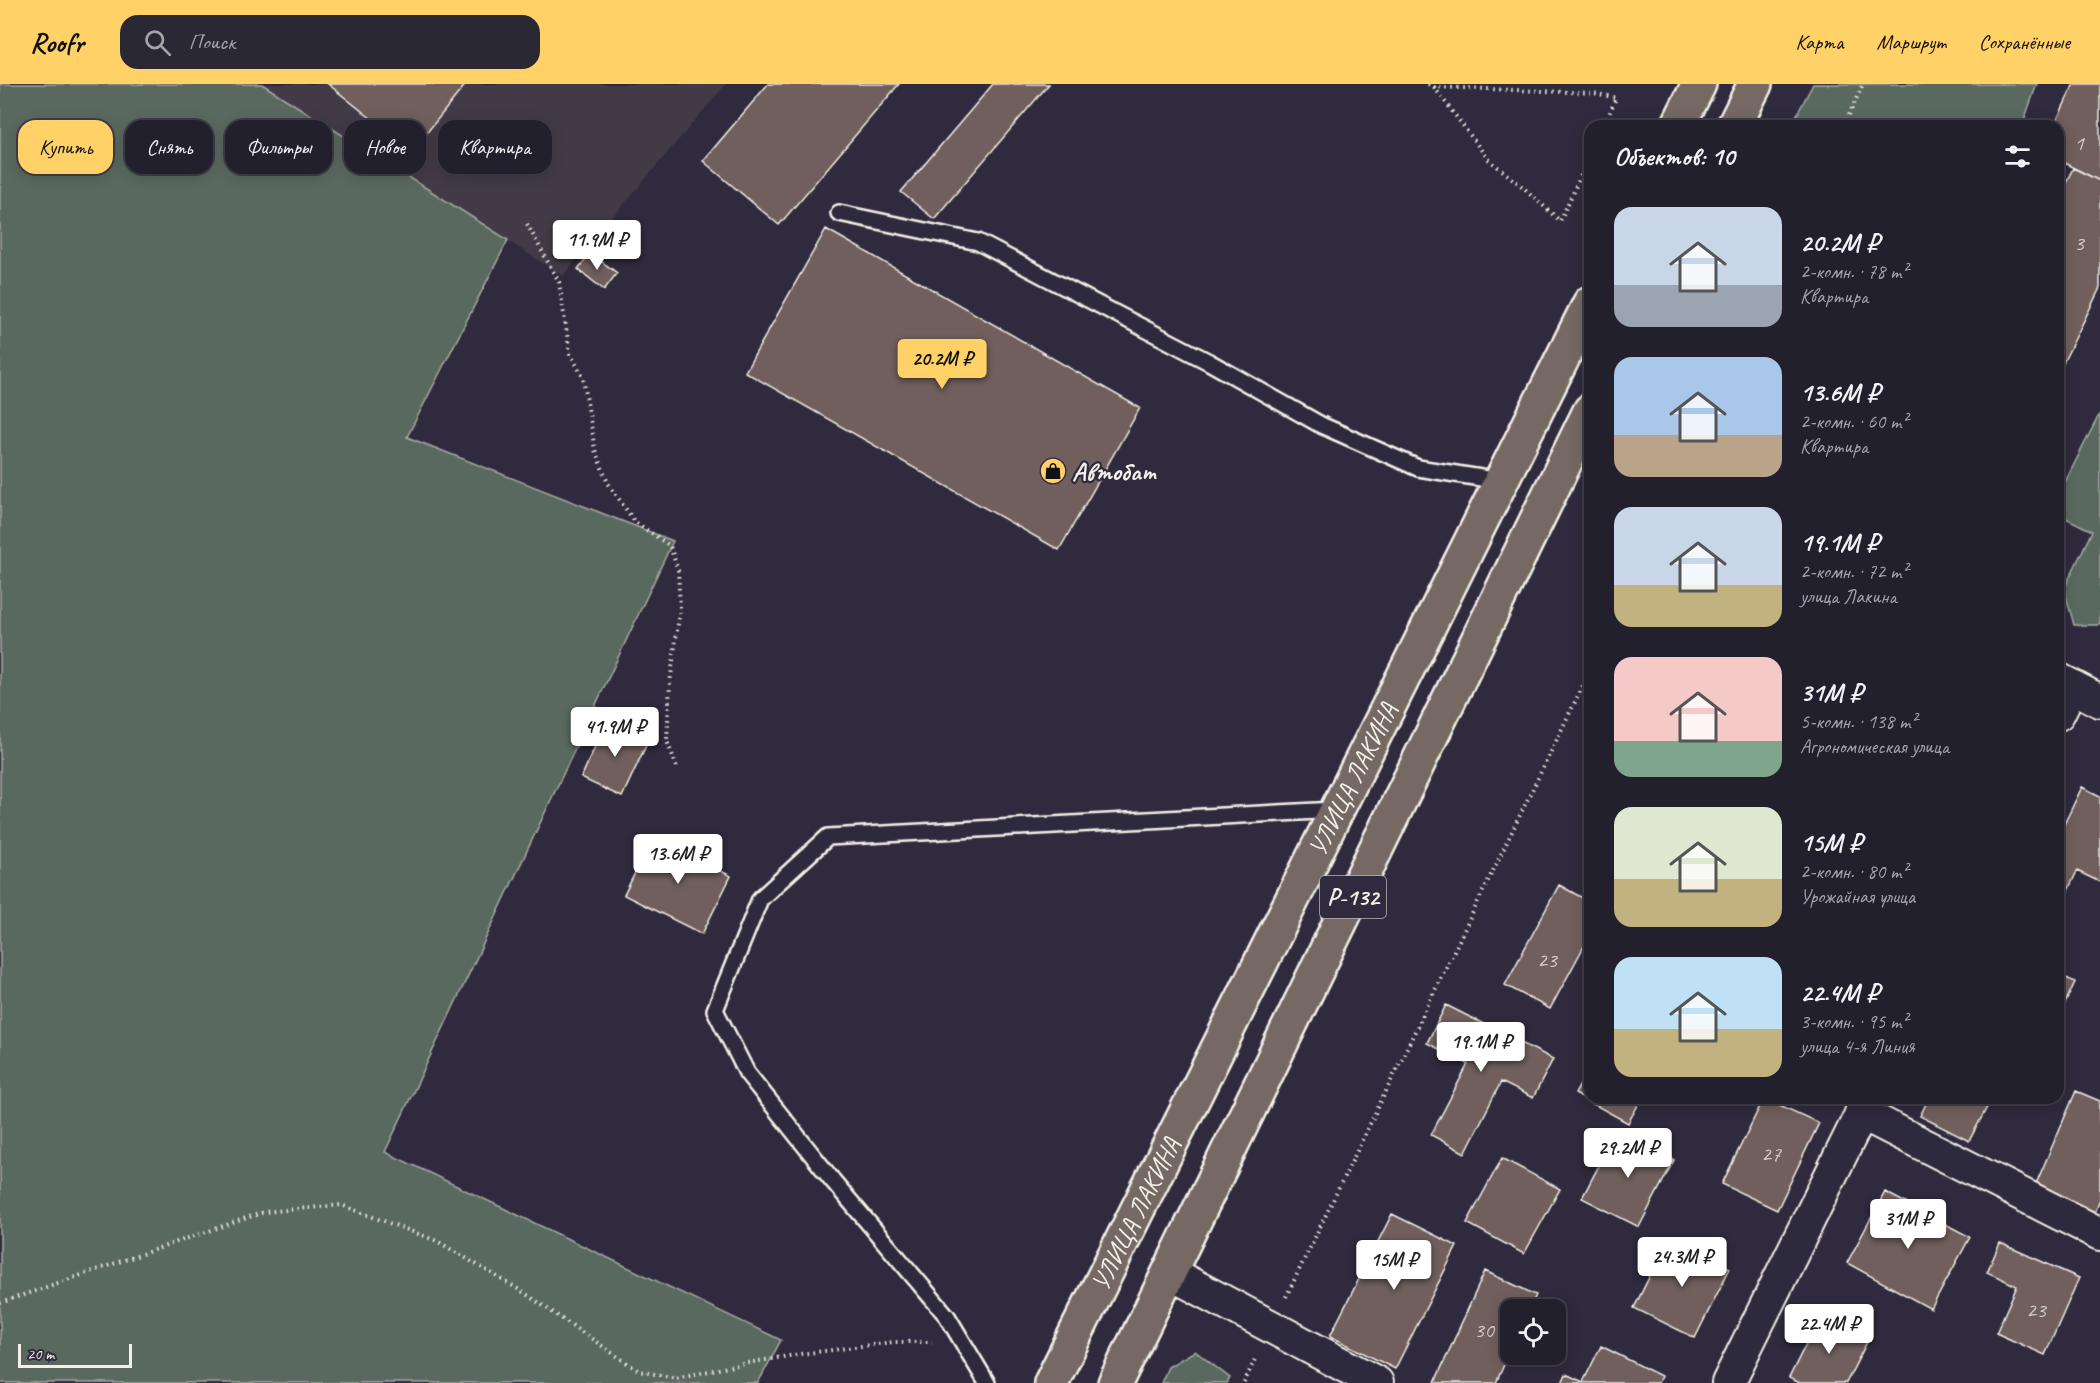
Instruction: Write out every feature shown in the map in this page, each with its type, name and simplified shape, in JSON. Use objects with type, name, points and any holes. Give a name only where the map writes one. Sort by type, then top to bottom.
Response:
[{"type":"highway","points":[[1681,120],[1699,84]]},
{"type":"highway","points":[[1737,120],[1755,84]]},
{"type":"highway","name":"УЛИЦА ЛАКИНА","points":[[1051,1383],[1584,315]]},
{"type":"highway","name":"УЛИЦА ЛАКИНА","points":[[1115,1383],[1584,424]]},
{"type":"street","points":[[2065,683],[2100,701]]},
{"type":"street","points":[[1728,1383],[1865,1106],[2100,1234]]},
{"type":"street","points":[[1170,1273],[1377,1383]]},
{"type":"lane","points":[[839,213],[978,242],[1209,362],[1321,424],[1418,468],[1500,481]]},
{"type":"lane","points":[[987,1383],[947,1316],[833,1181],[747,1073],[715,1010],[760,899],[828,837],[1336,810]]},
{"type":"path","points":[[1428,84],[1434,87],[1594,93],[1616,98],[1607,120]]},
{"type":"path","points":[[1847,120],[1863,84]]},
{"type":"path","points":[[1434,87],[1488,159],[1560,221],[1584,169]]},
{"type":"path","points":[[527,224],[559,282],[570,353],[583,377],[595,450],[608,483],[634,521],[670,546],[678,570],[680,609],[670,683],[667,741],[677,767]]},
{"type":"path","points":[[1244,1383],[1584,683]]},
{"type":"path","points":[[0,1303],[264,1212],[341,1205],[438,1240],[524,1292],[639,1371],[676,1377],[752,1362],[893,1342],[963,1342]]},
{"type":"shaded area","points":[[262,84],[726,84],[563,276],[403,174],[426,174],[426,120],[344,120],[344,136],[332,129],[332,120],[318,120]]},
{"type":"green space","points":[[0,84],[262,84],[319,120],[225,120],[225,174],[332,174],[332,128],[344,136],[344,174],[404,174],[508,240],[407,437],[673,541],[385,1152],[781,1340],[758,1383],[0,1383]]},
{"type":"green space","points":[[1813,84],[2037,84],[2024,120],[1794,120]]},
{"type":"green space","points":[[2100,413],[2100,625],[2074,625],[2064,589],[2092,531],[2064,517],[2064,484]]},
{"type":"green space","points":[[1195,1351],[1230,1378],[1227,1383],[1161,1383],[1168,1367]]},
{"type":"building","points":[[328,84],[466,84],[426,134],[426,120],[373,120]]},
{"type":"building","points":[[768,84],[899,84],[779,225],[703,161]]},
{"type":"building","points":[[993,84],[1049,84],[934,219],[901,192]]},
{"type":"building","points":[[2074,84],[2100,84],[2100,181],[2064,163],[2064,120],[2057,120]]},
{"type":"building","points":[[2073,168],[2100,181],[2100,288],[2064,361],[2064,187]]},
{"type":"building","points":[[826,229],[1140,408],[1059,550],[745,372]]},
{"type":"building","points":[[590,253],[617,273],[604,290],[578,269]]},
{"type":"building","points":[[607,720],[649,739],[622,797],[581,778]]},
{"type":"building","points":[[2082,787],[2100,796],[2100,882],[2077,871],[2066,895],[2064,894],[2064,824]]},
{"type":"building","points":[[653,837],[731,876],[702,934],[624,895]]},
{"type":"building","points":[[1559,885],[1584,899],[1584,946],[1550,1009],[1505,985]]},
{"type":"building","points":[[2064,977],[2075,982],[2064,1006]]},
{"type":"building","points":[[1446,1005],[1553,1059],[1533,1098],[1501,1082],[1465,1153],[1431,1135],[1468,1064],[1427,1043]]},
{"type":"building","points":[[1584,1078],[1584,1099],[1575,1094]]},
{"type":"building","points":[[2076,1091],[2100,1101],[2100,1199],[2095,1212],[2035,1186]]},
{"type":"building","points":[[1593,1104],[1639,1104],[1628,1123]]},
{"type":"building","points":[[1761,1104],[1777,1104],[1819,1123],[1777,1210],[1722,1184]]},
{"type":"building","points":[[1926,1104],[1989,1104],[1969,1141],[1920,1116]]},
{"type":"building","points":[[1617,1131],[1674,1160],[1639,1227],[1582,1198]]},
{"type":"building","points":[[1502,1158],[1560,1189],[1524,1254],[1467,1223]]},
{"type":"building","points":[[1885,1192],[1970,1237],[1931,1309],[1847,1263]]},
{"type":"building","points":[[1392,1214],[1457,1246],[1395,1369],[1330,1336]]},
{"type":"building","points":[[1668,1239],[1730,1268],[1695,1338],[1634,1308]]},
{"type":"building","points":[[2000,1243],[2079,1278],[2045,1355],[1996,1333],[2017,1286],[1987,1272]]},
{"type":"building","points":[[1485,1271],[1536,1295],[1534,1299],[1500,1299],[1500,1365],[1504,1365],[1496,1383],[1435,1382]]},
{"type":"building","points":[[1820,1316],[1868,1340],[1846,1383],[1800,1383],[1789,1378]]},
{"type":"building","points":[[1601,1346],[1661,1376],[1658,1383],[1562,1383],[1566,1374],[1583,1382]]},
{"type":"place","name":"Автобат","points":[[1053,471]]}]
